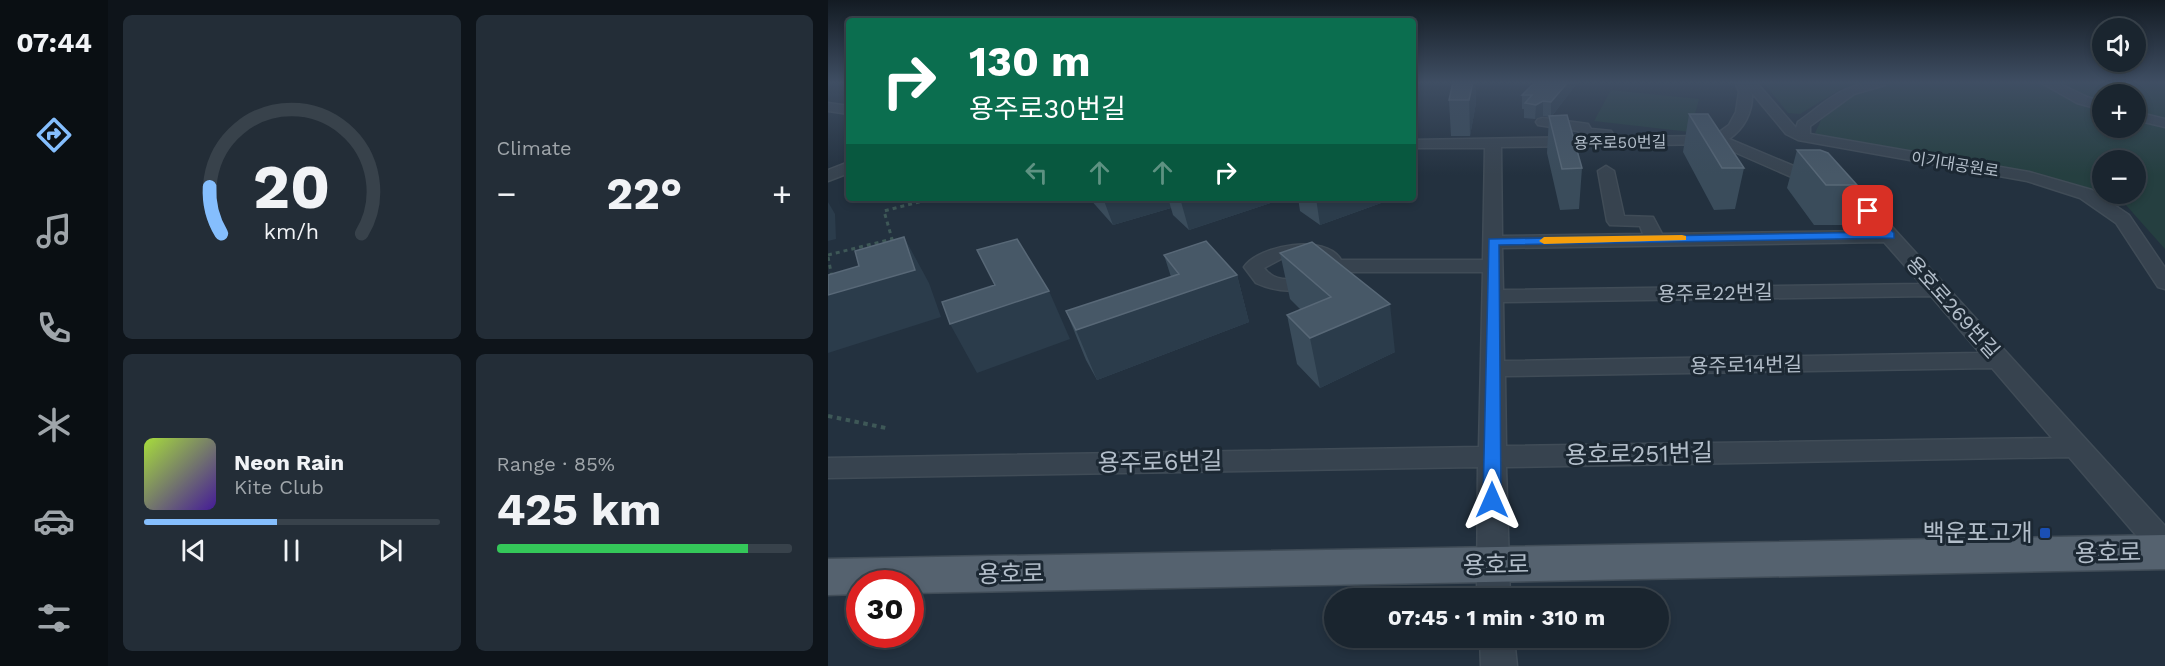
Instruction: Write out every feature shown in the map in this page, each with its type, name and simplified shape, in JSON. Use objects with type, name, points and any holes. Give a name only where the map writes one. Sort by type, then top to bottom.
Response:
[{"type":"main road","name":"용호로","points":[[828,577],[1493,582],[2165,552]]},
{"type":"street","points":[[1718,140],[1735,127],[1742,113]]},
{"type":"street","points":[[1776,113],[1791,131],[1803,137],[1803,125],[1818,113]]},
{"type":"street","points":[[2146,118],[2165,123]]},
{"type":"street","points":[[1543,123],[1583,127],[1587,133],[1645,135],[1667,141]]},
{"type":"street","name":"이기대공원로","points":[[1803,137],[2029,177],[2086,194],[2123,219],[2165,283]]},
{"type":"street","name":"용주로50번길","points":[[1416,144],[1718,140]]},
{"type":"street","name":"용호로269번길","points":[[1718,140],[1857,199],[2165,547]]},
{"type":"street","points":[[1493,143],[1493,582]]},
{"type":"street","points":[[828,163],[846,166]]},
{"type":"street","points":[[828,176],[846,167]]},
{"type":"street","points":[[1606,171],[1616,221],[1647,221],[1653,238]]},
{"type":"street","points":[[1493,242],[1890,236]]},
{"type":"street","points":[[1333,266],[1493,266]]},
{"type":"street","name":"용주로22번길","points":[[1493,296],[1938,290]]},
{"type":"street","name":"용주로14번길","points":[[1493,369],[2000,360]]},
{"type":"street","name":"용호로251번길","points":[[1492,457],[2076,447]]},
{"type":"street","name":"용주로6번길","points":[[828,468],[1492,457]]},
{"type":"street","points":[[1497,648],[1498,666]]},
{"type":"path","points":[[835,287],[828,256],[892,239],[884,211],[922,201]]},
{"type":"path","points":[[828,416],[886,428]]},
{"type":"green space","points":[[1598,113],[1695,113],[1690,132],[1594,121]]},
{"type":"green space","points":[[1829,113],[2092,113],[2092,138],[2146,138],[2146,113],[2165,113],[2165,249],[2125,204],[2146,204],[2146,150],[2092,150],[2092,189],[1945,154],[1826,141],[1815,133],[1821,120]]},
{"type":"building","points":[[1689,114],[1708,114],[1744,168],[1722,168]]},
{"type":"building","points":[[1567,115],[1582,168],[1562,169],[1549,116]]},
{"type":"building","points":[[1797,150],[1820,150],[1828,153],[1857,185],[1826,185]]},
{"type":"building","points":[[904,237],[915,270],[828,295],[828,275],[859,266],[855,251]]},
{"type":"building","points":[[1017,239],[1049,291],[950,324],[942,302],[995,285],[977,250]]},
{"type":"building","points":[[1206,241],[1237,275],[1076,330],[1066,311],[1179,274],[1164,255]]},
{"type":"building","points":[[1312,242],[1390,304],[1310,338],[1287,315],[1331,297],[1280,253]]},
{"type":"slow traffic","points":[[1544,241],[1682,238]]},
{"type":"place","name":"백운포고개","points":[[2045,533]]},
{"type":"route","points":[[1492,500],[1493,242],[1890,236],[1868,211]]}]
